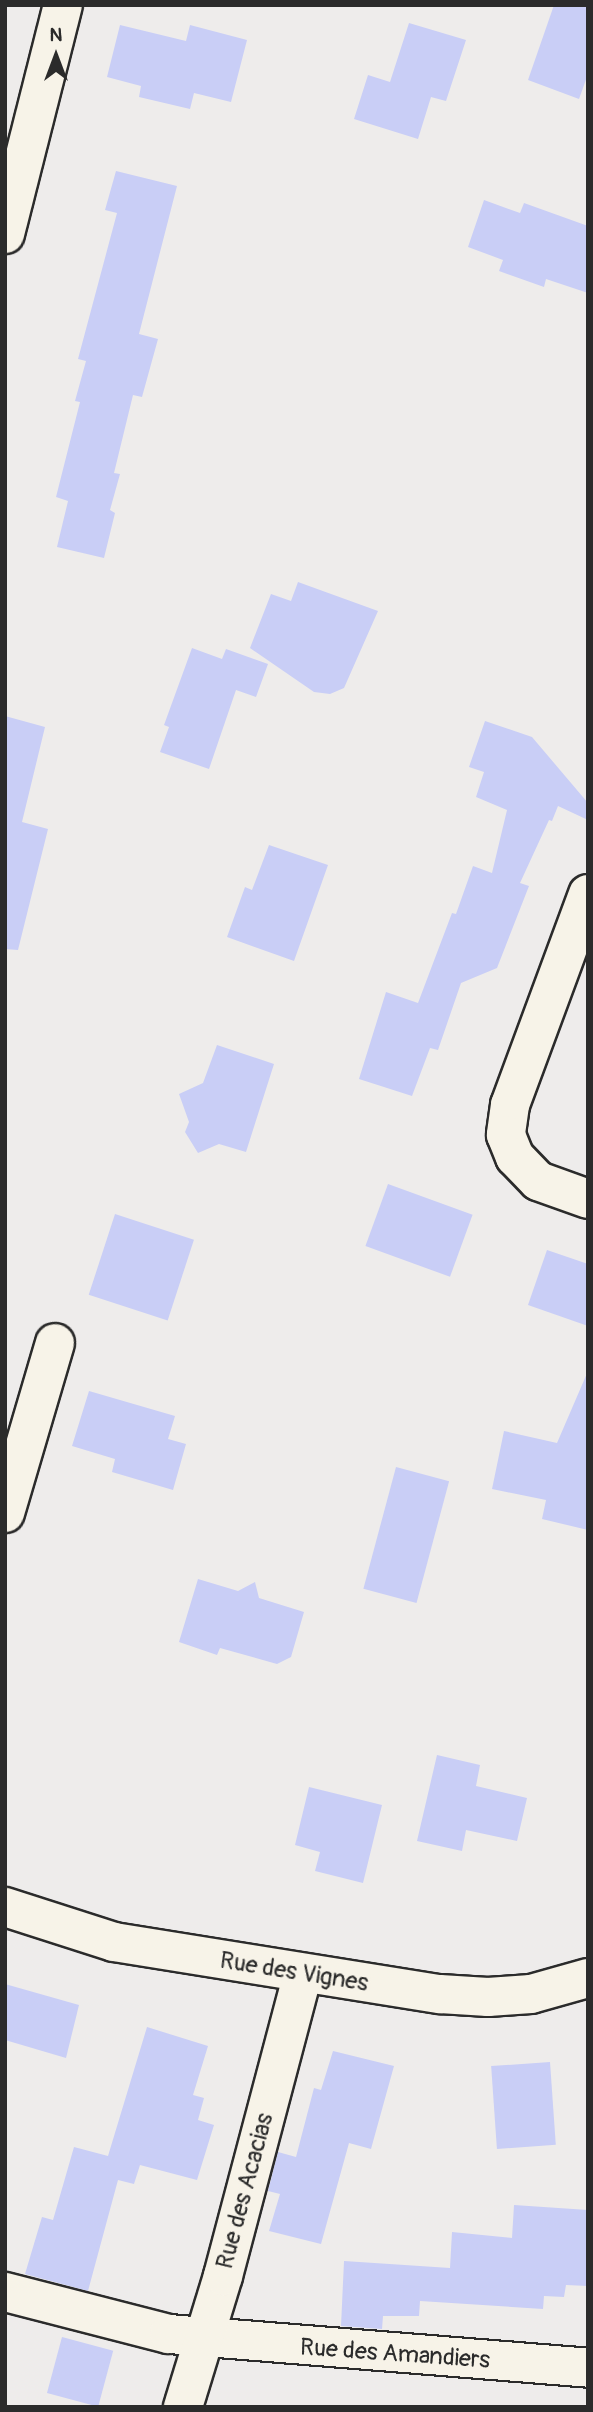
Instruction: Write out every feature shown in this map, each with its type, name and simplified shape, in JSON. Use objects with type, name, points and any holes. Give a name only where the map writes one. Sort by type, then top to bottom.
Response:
[{"type":"street","points":[[5,234],[63,5]]},
{"type":"street","points":[[588,894],[510,1105],[506,1135],[515,1157],[538,1181],[588,1199]]},
{"type":"street","points":[[5,1513],[55,1343]]},
{"type":"street","name":"Rue des Vignes","points":[[5,1907],[114,1942],[440,1994],[488,1997],[531,1994],[588,1978]]},
{"type":"street","name":"Rue des Acacias","points":[[183,2407],[223,2276],[303,1974]]},
{"type":"street","name":"Rue des Amandiers","points":[[5,2292],[169,2334],[202,2339],[588,2368]]},
{"type":"building","points":[[554,5],[588,5],[588,74],[579,99],[528,80]]},
{"type":"building","points":[[409,23],[466,40],[446,101],[431,97],[418,139],[354,119],[368,75],[390,82]]},
{"type":"building","points":[[120,25],[186,41],[190,25],[247,40],[231,102],[194,93],[190,109],[139,97],[141,86],[107,77]]},
{"type":"building","points":[[116,171],[177,186],[139,334],[158,339],[142,397],[133,395],[114,473],[120,474],[110,510],[115,513],[104,558],[57,547],[68,501],[56,497],[80,402],[75,401],[86,361],[78,359],[117,213],[105,210]]},
{"type":"building","points":[[484,200],[520,213],[524,203],[588,226],[588,293],[546,279],[544,287],[499,271],[503,260],[468,247]]},
{"type":"building","points":[[298,582],[378,611],[344,688],[330,694],[314,692],[250,648],[271,594],[291,601]]},
{"type":"building","points":[[192,648],[222,659],[226,649],[268,664],[256,697],[236,690],[209,769],[160,752],[169,727],[164,725]]},
{"type":"building","points":[[5,716],[45,727],[22,822],[48,829],[18,950],[5,949]]},
{"type":"building","points":[[485,721],[532,737],[588,803],[588,820],[558,806],[552,821],[549,820],[520,883],[529,886],[497,968],[461,983],[438,1050],[430,1048],[412,1096],[359,1079],[386,992],[418,1003],[452,913],[456,914],[473,866],[492,873],[507,810],[476,797],[484,772],[469,767]]},
{"type":"building","points":[[269,845],[328,865],[294,961],[227,937],[245,887],[252,890]]},
{"type":"building","points":[[217,1045],[274,1064],[246,1152],[219,1144],[198,1153],[185,1132],[189,1122],[179,1094],[203,1083]]},
{"type":"building","points":[[388,1184],[473,1215],[450,1277],[365,1246]]},
{"type":"building","points":[[115,1214],[194,1240],[168,1320],[89,1295]]},
{"type":"building","points":[[547,1250],[588,1264],[588,1326],[528,1305]]},
{"type":"building","points":[[588,1371],[588,1530],[542,1519],[546,1500],[492,1489],[504,1431],[557,1443]]},
{"type":"building","points":[[89,1391],[175,1416],[168,1439],[186,1444],[173,1490],[112,1472],[115,1459],[72,1446]]},
{"type":"building","points":[[396,1467],[449,1481],[417,1603],[363,1589]]},
{"type":"building","points":[[198,1579],[238,1591],[255,1582],[259,1598],[304,1612],[291,1657],[277,1664],[220,1648],[217,1655],[179,1642]]},
{"type":"building","points":[[437,1755],[480,1765],[476,1786],[527,1798],[517,1841],[466,1830],[462,1851],[417,1841]]},
{"type":"building","points":[[309,1787],[382,1805],[363,1883],[315,1871],[320,1852],[295,1845]]},
{"type":"building","points":[[5,1984],[79,2005],[66,2058],[5,2040]]},
{"type":"building","points":[[147,2027],[208,2046],[193,2095],[204,2098],[198,2120],[214,2125],[197,2180],[140,2165],[134,2184],[118,2180],[88,2291],[25,2274],[42,2217],[53,2220],[74,2147],[108,2156]]},
{"type":"building","points":[[333,2051],[394,2066],[371,2149],[349,2143],[321,2244],[269,2231],[280,2194],[268,2191],[278,2152],[296,2157],[314,2088],[321,2090]]},
{"type":"building","points":[[550,2062],[556,2145],[497,2149],[491,2066]]},
{"type":"building","points":[[514,2205],[588,2210],[588,2286],[566,2285],[564,2297],[544,2296],[543,2309],[420,2301],[419,2316],[383,2316],[382,2329],[341,2326],[344,2261],[450,2268],[452,2232],[512,2238]]},
{"type":"building","points":[[62,2337],[113,2351],[98,2407],[47,2393]]}]
